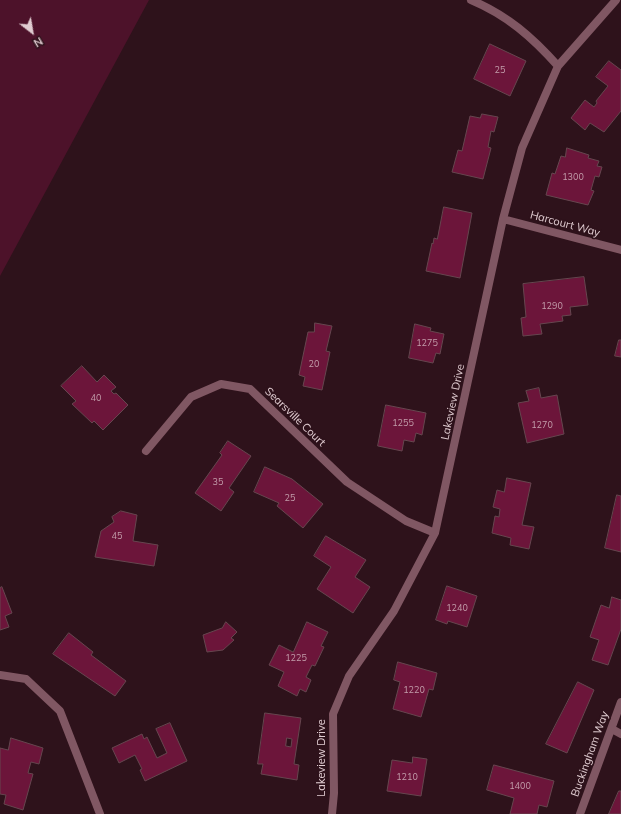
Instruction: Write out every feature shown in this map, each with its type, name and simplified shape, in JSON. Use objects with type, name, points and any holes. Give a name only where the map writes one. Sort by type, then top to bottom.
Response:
[{"type":"street","points":[[471,0],[491,8],[534,40],[558,66]]},
{"type":"street","name":"Lakeview Drive","points":[[332,814],[334,793],[333,714],[349,676],[394,611],[434,532],[503,220],[522,148],[558,66],[616,0]]},
{"type":"street","name":"Harcourt Way","points":[[503,220],[621,250]]},
{"type":"street","name":"Searsville Court","points":[[146,451],[190,398],[221,384],[250,389],[347,482],[406,521],[434,532]]},
{"type":"street","points":[[0,675],[26,679],[60,711],[100,814]]},
{"type":"street","name":"Buckingham Way","points":[[580,814],[621,702]]},
{"type":"street","points":[[612,729],[621,734]]},
{"type":"shaded area","points":[[0,0],[149,0],[0,276]]},
{"type":"building","points":[[490,44],[526,61],[510,96],[474,79]]},
{"type":"building","points":[[609,61],[621,70],[621,111],[604,132],[590,123],[585,130],[571,118],[585,100],[594,107],[597,103],[596,101],[608,86],[596,77]]},
{"type":"building","points":[[482,114],[498,117],[494,132],[491,131],[488,147],[491,148],[483,179],[452,172],[458,150],[462,151],[470,116],[480,118]]},
{"type":"building","points":[[567,148],[589,155],[588,158],[599,161],[597,166],[602,167],[599,177],[595,176],[591,190],[594,191],[588,205],[546,195],[552,173],[555,174],[561,156],[565,157]]},
{"type":"building","points":[[444,207],[472,213],[460,278],[426,271],[432,243],[433,244],[434,238],[437,239]]},
{"type":"building","points":[[584,277],[588,305],[570,307],[571,315],[562,316],[563,321],[540,324],[542,334],[523,336],[521,318],[526,317],[523,284]]},
{"type":"building","points":[[315,323],[332,326],[326,351],[330,352],[322,390],[303,386],[305,377],[299,375],[308,332],[314,332]]},
{"type":"building","points":[[415,324],[431,328],[430,331],[444,334],[440,354],[436,353],[433,363],[409,358]]},
{"type":"building","points":[[619,340],[621,340],[621,357],[615,356]]},
{"type":"building","points":[[82,366],[97,382],[104,375],[116,387],[111,391],[114,394],[116,393],[128,405],[103,430],[94,421],[92,423],[72,404],[76,401],[61,386]]},
{"type":"building","points":[[539,388],[541,398],[557,395],[564,434],[527,443],[518,403],[529,401],[526,391]]},
{"type":"building","points":[[386,405],[426,413],[422,435],[416,433],[414,442],[404,440],[402,451],[378,446]]},
{"type":"building","points":[[228,441],[251,456],[229,488],[234,492],[221,511],[195,493],[222,455],[220,453]]},
{"type":"building","points":[[265,467],[292,479],[323,504],[303,528],[277,506],[279,503],[254,492]]},
{"type":"building","points":[[507,478],[531,483],[522,525],[534,527],[529,549],[510,545],[511,538],[492,533],[495,516],[499,517],[500,509],[493,507],[497,490],[504,492]]},
{"type":"building","points":[[617,495],[621,496],[621,552],[605,548]]},
{"type":"building","points":[[121,511],[137,515],[133,541],[158,545],[154,566],[95,557],[101,531],[114,522],[112,517]]},
{"type":"building","points":[[326,536],[366,560],[355,577],[370,587],[353,613],[317,589],[331,567],[314,556]]},
{"type":"building","points":[[447,586],[477,596],[467,627],[448,621],[447,624],[436,620]]},
{"type":"building","points":[[2,587],[12,613],[5,616],[9,627],[0,630],[0,588]]},
{"type":"building","points":[[612,597],[621,600],[621,629],[608,665],[592,660],[599,640],[590,637],[601,605],[609,608]]},
{"type":"building","points":[[226,622],[237,632],[231,638],[234,640],[223,650],[207,652],[203,635],[222,628]]},
{"type":"building","points":[[307,622],[328,632],[321,646],[324,647],[315,666],[312,665],[306,677],[311,680],[306,692],[300,689],[297,696],[278,686],[284,672],[269,665],[279,645],[293,652]]},
{"type":"building","points":[[69,633],[93,652],[91,655],[126,681],[115,696],[53,654]]},
{"type":"building","points":[[398,662],[437,673],[433,690],[429,689],[421,717],[393,709],[400,682],[394,680]]},
{"type":"building","points":[[578,682],[594,690],[567,753],[546,744]]},
{"type":"building","points":[[265,713],[301,718],[294,764],[299,765],[297,780],[261,774],[263,764],[258,764]],"holes":[[[287,738],[292,739],[291,747],[286,746]]]},
{"type":"building","points":[[170,723],[187,761],[145,781],[140,770],[142,769],[135,755],[119,763],[112,748],[142,734],[144,739],[147,737],[157,758],[167,753],[156,729]]},
{"type":"building","points":[[11,738],[43,748],[39,764],[31,762],[28,773],[33,774],[23,810],[4,804],[6,795],[0,794],[0,748],[8,750]]},
{"type":"building","points":[[413,757],[427,759],[421,796],[387,791],[392,760],[412,763]]},
{"type":"building","points":[[494,765],[554,781],[547,807],[539,805],[537,814],[510,814],[514,798],[487,790]]},
{"type":"building","points":[[619,791],[621,791],[621,814],[609,814]]}]
